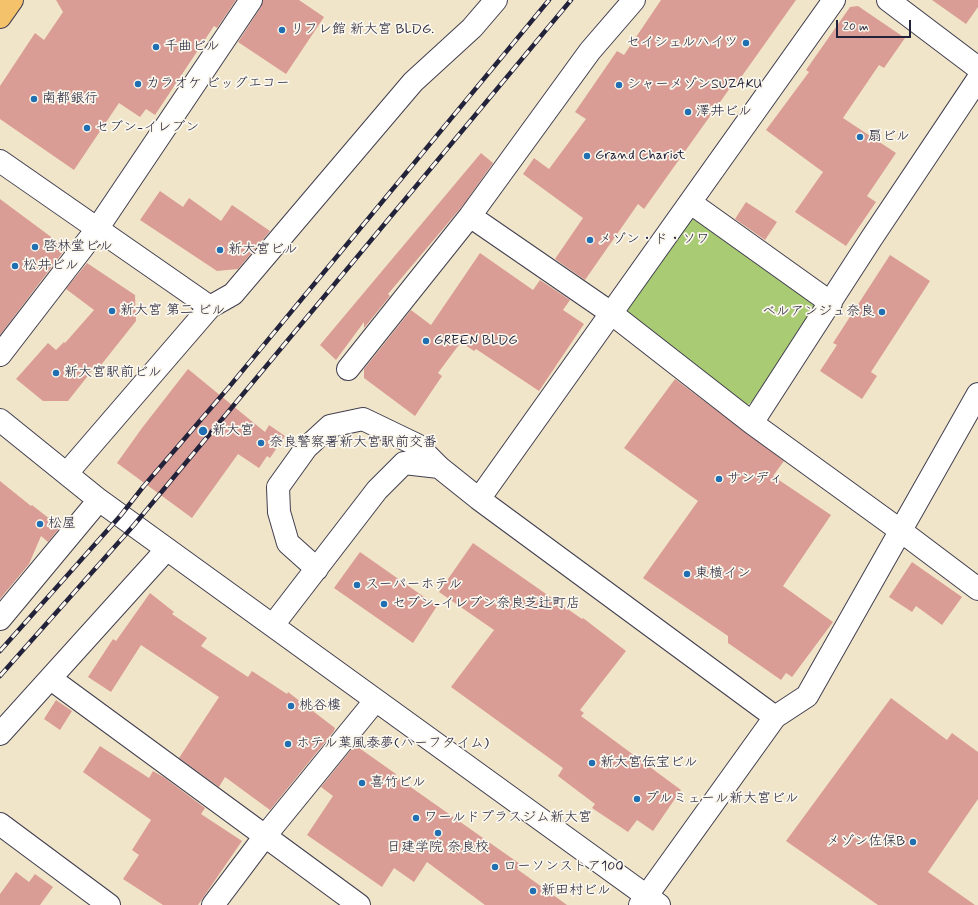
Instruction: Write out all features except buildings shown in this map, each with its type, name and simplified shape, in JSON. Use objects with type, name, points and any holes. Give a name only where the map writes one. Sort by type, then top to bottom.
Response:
[{"type":"highway","points":[[0,17],[12,0]]},
{"type":"street","points":[[0,355],[97,229],[252,0]]},
{"type":"street","points":[[67,473],[210,307],[234,294],[413,82],[472,28],[496,0]]},
{"type":"street","points":[[348,369],[470,216],[590,51],[634,0]]},
{"type":"street","points":[[479,499],[834,0]]},
{"type":"street","points":[[888,0],[978,68]]},
{"type":"street","points":[[752,423],[831,303],[871,238],[978,79]]},
{"type":"street","points":[[0,162],[210,307]]},
{"type":"street","points":[[690,203],[831,303]]},
{"type":"street","points":[[470,216],[611,312],[752,423],[901,530],[978,589]]},
{"type":"street","points":[[0,420],[99,500],[273,625],[648,902],[775,717],[807,696],[978,394]]},
{"type":"street","points":[[317,569],[288,543],[279,512],[278,487],[306,448],[330,426],[363,419],[417,445],[439,467],[479,499],[775,717]]},
{"type":"street","points":[[273,625],[377,490],[404,463],[439,467]]},
{"type":"street","points":[[0,619],[99,500]]},
{"type":"street","points":[[0,734],[167,549]]},
{"type":"street","points":[[51,679],[359,905]]},
{"type":"street","points":[[213,905],[266,836],[375,701]]},
{"type":"street","points":[[0,824],[109,905]]},
{"type":"green space","points":[[694,216],[819,308],[753,401],[746,406],[628,321],[626,306]]},
{"type":"railway","points":[[0,651],[121,515],[143,487],[229,387],[549,0]]},
{"type":"railway","points":[[0,676],[134,525],[571,0]]},
{"type":"place","name":"リフレ館 新大宮 BLDG.","points":[[282,30]]},
{"type":"place","name":"セイシェルハイツ","points":[[746,43]]},
{"type":"place","name":"千曲ビル","points":[[156,47]]},
{"type":"place","name":"カラオケ ビッグエコー","points":[[138,84]]},
{"type":"place","name":"シャーメゾンSUZAKU","points":[[619,85]]},
{"type":"place","name":"南都銀行","points":[[34,99]]},
{"type":"place","name":"澤井ビル","points":[[688,112]]},
{"type":"place","name":"セブン-イレブン","points":[[87,128]]},
{"type":"place","name":"扇ビル","points":[[860,137]]},
{"type":"place","name":"Grand Chariot","points":[[587,156]]},
{"type":"place","name":"メゾン・ド・ソワ","points":[[590,240]]},
{"type":"place","name":"啓林堂ビル","points":[[35,247]]},
{"type":"place","name":"新大宮ビル","points":[[220,250]]},
{"type":"place","name":"松井ビル","points":[[15,266]]},
{"type":"place","name":"新大宮 第二 ビル","points":[[112,311]]},
{"type":"place","name":"ベルアンジュ奈良","points":[[882,312]]},
{"type":"place","name":"GREEN BLDG","points":[[426,341]]},
{"type":"place","name":"新大宮駅前ビル","points":[[56,373]]},
{"type":"place","name":"新大宮","points":[[203,431]]},
{"type":"place","name":"奈良警察署新大宮駅前交番","points":[[261,443]]},
{"type":"place","name":"サンディ","points":[[719,479]]},
{"type":"place","name":"松屋","points":[[40,524]]},
{"type":"place","name":"東横イン","points":[[687,574]]},
{"type":"place","name":"スーパーホテル","points":[[357,585]]},
{"type":"place","name":"セブン-イレブン奈良芝辻町店","points":[[384,604]]},
{"type":"place","name":"桃谷樓","points":[[291,706]]},
{"type":"place","name":"ホテル葉風泰夢(ハーフタイム)","points":[[288,744]]},
{"type":"place","name":"新大宮伝宝ビル","points":[[592,763]]},
{"type":"place","name":"喜竹ビル","points":[[362,783]]},
{"type":"place","name":"プルミェール新大宮ビル","points":[[637,799]]},
{"type":"place","name":"ワールドプラスジム新大宮","points":[[416,818]]},
{"type":"place","name":"日建学院 奈良校","points":[[438,833]]},
{"type":"place","name":"メゾン佐保B","points":[[913,842]]},
{"type":"place","name":"ローソンストア100","points":[[495,867]]},
{"type":"place","name":"新田村ビル","points":[[533,891]]}]
